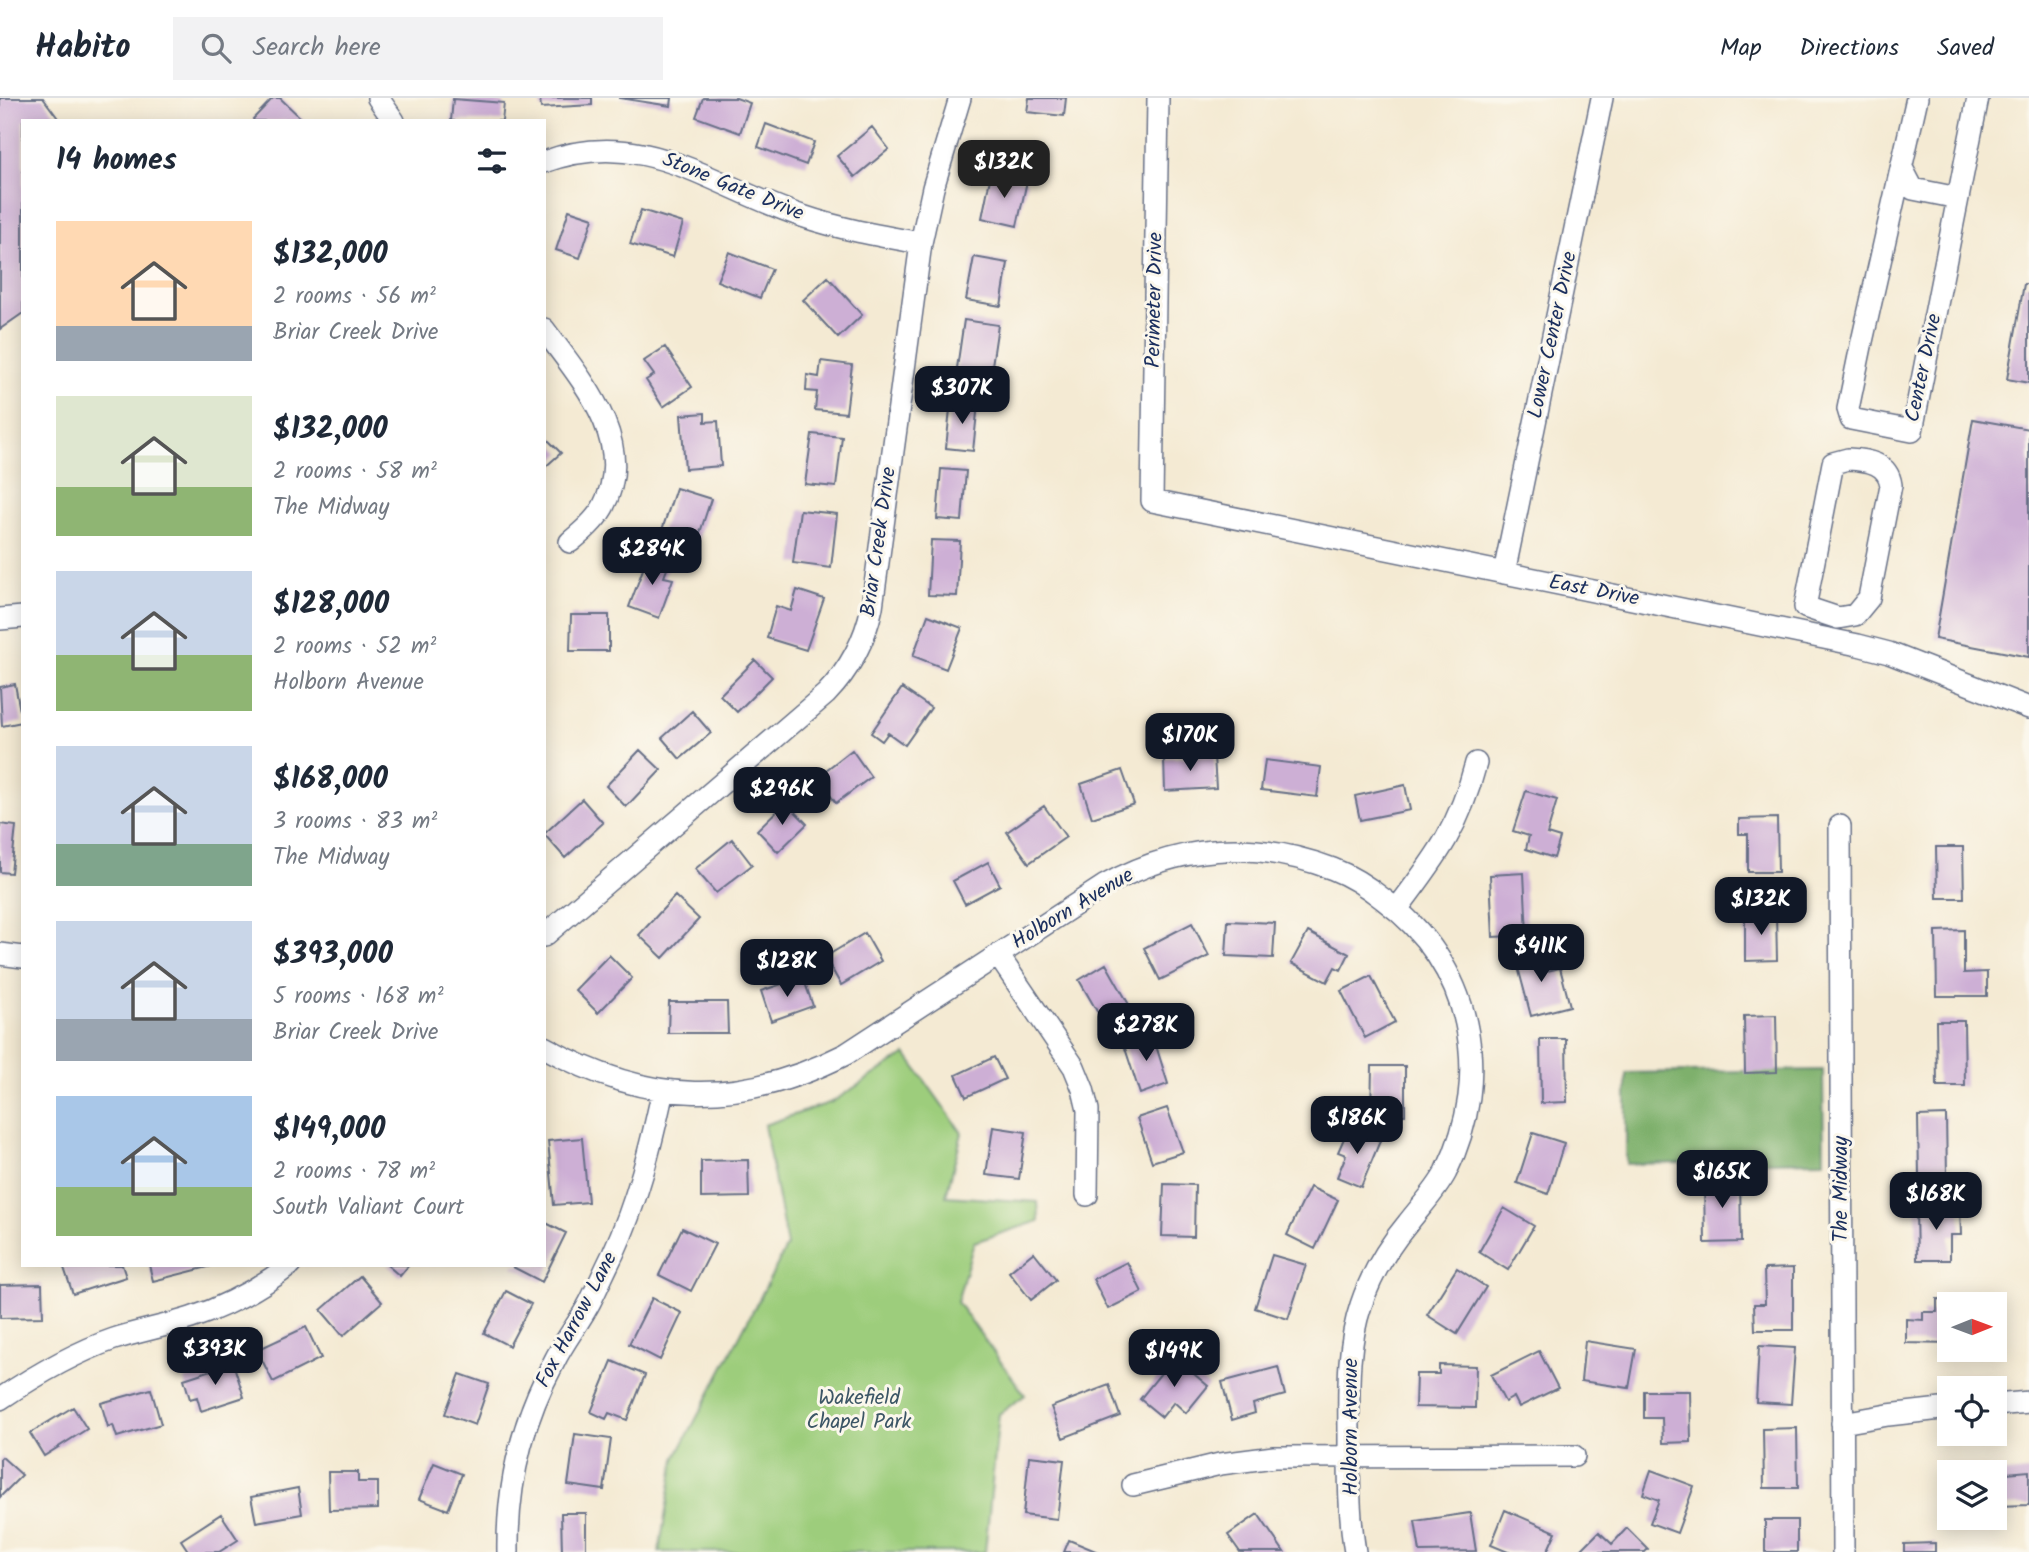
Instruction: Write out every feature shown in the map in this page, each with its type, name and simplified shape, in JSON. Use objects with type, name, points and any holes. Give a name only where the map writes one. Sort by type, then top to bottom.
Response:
[{"type":"street","points":[[378,98],[393,119]]},
{"type":"street","name":"Briar Creek Drive","points":[[546,934],[826,694],[853,659],[872,607],[921,243],[933,188],[960,98]]},
{"type":"street","name":"Perimeter Drive","points":[[1152,501],[1158,98]]},
{"type":"street","name":"Lower Center Drive","points":[[1504,573],[1602,98]]},
{"type":"street","name":"Center Drive","points":[[1917,98],[1861,345],[1849,410],[1851,419],[1912,431],[1978,98]]},
{"type":"street","name":"Stone Gate Drive","points":[[546,162],[593,150],[625,150],[656,156],[684,165],[751,197],[802,216],[852,230],[921,243]]},
{"type":"street","points":[[1902,168],[1913,189],[1958,198]]},
{"type":"street","points":[[546,332],[593,396],[605,421],[612,446],[614,470],[611,489],[602,509],[590,525],[570,542]]},
{"type":"street","points":[[1798,631],[1833,463],[1855,459],[1880,465],[1887,470],[1891,485],[1869,598],[1855,614],[1838,618],[1805,607]]},
{"type":"street","name":"East Drive","points":[[1152,501],[1858,645],[1889,653],[2029,708]]},
{"type":"street","points":[[1855,614],[1858,645]]},
{"type":"street","points":[[0,619],[21,617]]},
{"type":"street","points":[[1397,909],[1437,857],[1455,826],[1468,794],[1476,763]]},
{"type":"street","name":"The Midway","points":[[1840,826],[1843,1552]]},
{"type":"street","name":"Holborn Avenue","points":[[546,1048],[578,1066],[613,1079],[663,1090],[712,1093],[748,1089],[782,1082],[817,1069],[846,1054],[1128,872],[1162,860],[1196,852],[1254,850],[1301,858],[1336,871],[1369,888],[1417,928],[1436,952],[1452,981],[1465,1014],[1472,1083],[1461,1135],[1444,1175],[1392,1243],[1374,1274],[1361,1304],[1352,1336],[1349,1456],[1351,1530],[1355,1552]]},
{"type":"street","points":[[0,954],[21,957]]},
{"type":"street","points":[[998,955],[1074,1067],[1083,1088],[1088,1110],[1087,1195]]},
{"type":"street","name":"Fox Harrow Lane","points":[[508,1552],[512,1481],[522,1438],[554,1360],[589,1303],[615,1250],[642,1173],[663,1090]]},
{"type":"street","points":[[0,1399],[71,1356],[114,1339],[193,1317],[232,1302],[263,1285],[287,1267]]},
{"type":"street","points":[[2007,1404],[2029,1402]]},
{"type":"street","points":[[1842,1423],[1937,1409]]},
{"type":"street","points":[[1133,1485],[1220,1464],[1274,1457],[1574,1455]]},
{"type":"green space","name":"Wakefield Chapel Park","points":[[906,1054],[962,1133],[946,1196],[1038,1202],[1039,1221],[974,1242],[957,1302],[1025,1395],[999,1414],[985,1552],[659,1552],[675,1459],[787,1246],[764,1125],[832,1102]]},
{"type":"green space","points":[[1823,1070],[1824,1161],[1626,1164],[1626,1073]]},
{"type":"building","points":[[0,98],[43,98],[59,119],[21,119],[21,314],[0,329]]},
{"type":"building","points":[[273,98],[280,98],[302,119],[253,119]]},
{"type":"building","points":[[540,98],[592,98],[592,105],[541,108]]},
{"type":"building","points":[[619,98],[672,98],[671,106]]},
{"type":"building","points":[[703,98],[736,98],[750,103],[740,133],[696,117]]},
{"type":"building","points":[[1029,98],[1066,98],[1064,116],[1027,112]]},
{"type":"building","points":[[453,99],[504,103],[502,119],[451,119]]},
{"type":"building","points":[[766,124],[814,142],[806,165],[758,147]]},
{"type":"building","points":[[872,127],[889,149],[855,177],[837,156]]},
{"type":"building","points":[[991,174],[1027,181],[1017,226],[982,218]]},
{"type":"building","points":[[569,210],[593,218],[580,258],[556,250]]},
{"type":"building","points":[[641,210],[683,223],[673,257],[630,244]]},
{"type":"building","points":[[729,252],[772,269],[760,298],[717,281]]},
{"type":"building","points":[[974,257],[1008,263],[1001,306],[966,300]]},
{"type":"building","points":[[828,277],[862,315],[838,338],[803,300]]},
{"type":"building","points":[[2024,284],[2029,284],[2029,383],[2007,379]]},
{"type":"building","points":[[964,320],[998,325],[990,379],[956,375]]},
{"type":"building","points":[[665,347],[692,387],[663,407],[646,380],[654,375],[644,361]]},
{"type":"building","points":[[821,361],[852,365],[846,413],[815,410],[817,392],[806,391],[807,375],[819,377]]},
{"type":"building","points":[[951,400],[978,403],[973,451],[946,448]]},
{"type":"building","points":[[705,413],[705,422],[718,421],[721,466],[685,469],[681,415]]},
{"type":"building","points":[[1973,419],[2029,429],[2029,657],[1935,639]]},
{"type":"building","points":[[812,434],[842,437],[836,487],[805,484]]},
{"type":"building","points":[[546,438],[561,453],[546,466]]},
{"type":"building","points":[[941,469],[966,471],[962,521],[937,519]]},
{"type":"building","points":[[676,488],[711,499],[694,551],[659,539]]},
{"type":"building","points":[[800,510],[837,514],[831,568],[793,563]]},
{"type":"building","points":[[931,540],[960,541],[957,596],[928,595]]},
{"type":"building","points":[[649,553],[670,561],[664,577],[673,579],[659,618],[629,607]]},
{"type":"building","points":[[797,590],[824,599],[806,650],[767,638],[776,606],[791,611]]},
{"type":"building","points":[[571,615],[609,615],[609,651],[570,651]]},
{"type":"building","points":[[928,615],[962,628],[946,669],[913,656]]},
{"type":"building","points":[[755,660],[772,677],[737,712],[720,695]]},
{"type":"building","points":[[15,684],[21,722],[2,726],[0,687]]},
{"type":"building","points":[[902,688],[931,708],[905,745],[888,733],[882,741],[871,733]]},
{"type":"building","points":[[692,711],[711,733],[680,759],[662,738]]},
{"type":"building","points":[[640,750],[661,770],[626,807],[606,786]]},
{"type":"building","points":[[852,750],[871,777],[836,803],[817,777]]},
{"type":"building","points":[[1214,756],[1216,788],[1165,791],[1164,758]]},
{"type":"building","points":[[1265,760],[1321,767],[1317,797],[1261,790]]},
{"type":"building","points":[[1122,770],[1134,804],[1092,818],[1081,784]]},
{"type":"building","points":[[1405,785],[1410,810],[1360,820],[1355,796]]},
{"type":"building","points":[[1526,791],[1557,800],[1547,834],[1560,838],[1554,858],[1526,849],[1529,836],[1513,831]]},
{"type":"building","points":[[582,799],[603,823],[565,858],[546,836],[546,832]]},
{"type":"building","points":[[786,802],[807,824],[778,852],[757,830]]},
{"type":"building","points":[[1044,806],[1066,837],[1029,863],[1007,832]]},
{"type":"building","points":[[1777,818],[1778,872],[1748,872],[1748,834],[1739,834],[1739,819]]},
{"type":"building","points":[[0,824],[16,826],[11,873],[0,872]]},
{"type":"building","points":[[732,839],[752,865],[716,893],[695,869]]},
{"type":"building","points":[[1936,847],[1963,847],[1964,898],[1937,898]]},
{"type":"building","points":[[988,862],[1000,885],[965,904],[953,881]]},
{"type":"building","points":[[1524,873],[1527,935],[1493,937],[1490,875]]},
{"type":"building","points":[[675,896],[699,919],[663,958],[639,935]]},
{"type":"building","points":[[1776,912],[1777,960],[1745,961],[1745,913]]},
{"type":"building","points":[[1228,921],[1275,923],[1273,958],[1226,956]]},
{"type":"building","points":[[1192,923],[1209,956],[1160,980],[1144,948]]},
{"type":"building","points":[[1964,930],[1964,973],[1987,972],[1987,996],[1937,996],[1936,931]]},
{"type":"building","points":[[1308,932],[1349,954],[1341,970],[1335,967],[1327,982],[1291,963]]},
{"type":"building","points":[[865,933],[881,961],[841,985],[825,957]]},
{"type":"building","points":[[1541,949],[1547,971],[1560,968],[1570,1006],[1531,1016],[1515,956]]},
{"type":"building","points":[[609,955],[632,978],[598,1013],[575,990]]},
{"type":"building","points":[[1106,964],[1140,1024],[1113,1039],[1079,980]]},
{"type":"building","points":[[1371,976],[1395,1022],[1365,1038],[1341,991]]},
{"type":"building","points":[[803,977],[813,1006],[771,1021],[761,991]]},
{"type":"building","points":[[669,1002],[727,1002],[728,1033],[668,1033]]},
{"type":"building","points":[[1776,1015],[1777,1072],[1745,1073],[1744,1016]]},
{"type":"building","points":[[1936,1021],[1964,1021],[1965,1086],[1937,1086]]},
{"type":"building","points":[[1152,1033],[1168,1084],[1140,1094],[1123,1042]]},
{"type":"building","points":[[1540,1039],[1566,1039],[1567,1102],[1541,1103]]},
{"type":"building","points":[[994,1057],[1005,1079],[966,1097],[956,1075]]},
{"type":"building","points":[[1372,1066],[1405,1066],[1405,1115],[1371,1115]]},
{"type":"building","points":[[1167,1108],[1183,1152],[1152,1162],[1137,1118]]},
{"type":"building","points":[[1946,1115],[1947,1177],[1919,1177],[1918,1116]]},
{"type":"building","points":[[993,1127],[1026,1132],[1019,1179],[986,1175]]},
{"type":"building","points":[[1349,1127],[1380,1141],[1361,1187],[1337,1177],[1346,1155],[1338,1152]]},
{"type":"building","points":[[1533,1133],[1564,1143],[1548,1194],[1517,1183]]},
{"type":"building","points":[[582,1138],[588,1202],[554,1205],[548,1141]]},
{"type":"building","points":[[748,1160],[749,1197],[701,1198],[701,1161]]},
{"type":"building","points":[[1740,1177],[1741,1242],[1705,1243],[1704,1178]]},
{"type":"building","points":[[1164,1184],[1195,1185],[1194,1237],[1162,1236]]},
{"type":"building","points":[[1310,1187],[1338,1200],[1315,1249],[1287,1235]]},
{"type":"building","points":[[1960,1207],[1961,1235],[1950,1235],[1950,1260],[1917,1260],[1916,1208]]},
{"type":"building","points":[[1504,1208],[1534,1226],[1508,1270],[1479,1252]]},
{"type":"building","points":[[546,1223],[566,1233],[542,1282],[513,1267],[546,1267]]},
{"type":"building","points":[[682,1228],[715,1244],[691,1291],[659,1275]]},
{"type":"building","points":[[1034,1252],[1056,1280],[1031,1300],[1009,1272]]},
{"type":"building","points":[[1272,1255],[1306,1265],[1288,1319],[1255,1308]]},
{"type":"building","points":[[1127,1262],[1142,1292],[1108,1309],[1093,1279]]},
{"type":"building","points":[[64,1267],[123,1267],[126,1277],[73,1294]]},
{"type":"building","points":[[150,1267],[208,1267],[153,1281]]},
{"type":"building","points":[[389,1267],[407,1267],[400,1276]]},
{"type":"building","points":[[1457,1268],[1486,1287],[1457,1334],[1427,1315]]},
{"type":"building","points":[[1793,1268],[1793,1330],[1755,1330],[1754,1304],[1765,1304],[1764,1269]]},
{"type":"building","points":[[360,1276],[382,1302],[343,1336],[321,1310]]},
{"type":"building","points":[[42,1284],[43,1317],[0,1318],[0,1285]]},
{"type":"building","points":[[506,1291],[531,1304],[509,1346],[484,1333]]},
{"type":"building","points":[[652,1298],[682,1313],[660,1360],[629,1344]]},
{"type":"building","points":[[1923,1312],[1937,1312],[1937,1344],[1906,1343],[1906,1319],[1923,1320]]},
{"type":"building","points":[[306,1327],[321,1358],[273,1382],[257,1350]]},
{"type":"building","points":[[1585,1341],[1636,1349],[1629,1388],[1581,1381]]},
{"type":"building","points":[[1759,1346],[1795,1348],[1791,1404],[1756,1402]]},
{"type":"building","points":[[1539,1351],[1558,1388],[1519,1407],[1514,1397],[1505,1402],[1491,1375]]},
{"type":"building","points":[[1174,1357],[1208,1386],[1186,1413],[1174,1402],[1162,1417],[1140,1399]]},
{"type":"building","points":[[612,1361],[645,1375],[627,1420],[609,1413],[606,1419],[591,1412]]},
{"type":"building","points":[[233,1363],[244,1397],[201,1411],[197,1397],[190,1399],[184,1379]]},
{"type":"building","points":[[1439,1365],[1476,1366],[1475,1408],[1415,1407],[1416,1374],[1439,1374]]},
{"type":"building","points":[[1278,1367],[1285,1395],[1253,1404],[1255,1413],[1232,1420],[1222,1382]]},
{"type":"building","points":[[460,1374],[489,1384],[475,1425],[445,1414]]},
{"type":"building","points":[[1109,1385],[1120,1416],[1063,1438],[1051,1407]]},
{"type":"building","points":[[151,1389],[161,1424],[117,1437],[113,1425],[108,1427],[101,1403]]},
{"type":"building","points":[[1644,1391],[1690,1391],[1691,1442],[1663,1443],[1662,1418],[1644,1418]]},
{"type":"building","points":[[73,1407],[87,1429],[44,1456],[30,1433]]},
{"type":"building","points":[[1797,1428],[1798,1488],[1764,1488],[1763,1429]]},
{"type":"building","points":[[575,1434],[611,1439],[604,1490],[568,1485]]},
{"type":"building","points":[[1029,1456],[1064,1460],[1057,1519],[1023,1515]]},
{"type":"building","points":[[2,1457],[22,1475],[0,1497],[0,1459]]},
{"type":"building","points":[[434,1463],[462,1474],[448,1510],[419,1499]]},
{"type":"building","points":[[1651,1470],[1694,1486],[1677,1533],[1650,1523],[1659,1500],[1643,1494]]},
{"type":"building","points":[[2029,1471],[2029,1505],[2007,1506],[2007,1473]]},
{"type":"building","points":[[328,1472],[358,1472],[358,1482],[378,1482],[378,1509],[329,1510]]},
{"type":"building","points":[[298,1488],[302,1514],[256,1522],[251,1497]]},
{"type":"building","points":[[1505,1510],[1556,1532],[1547,1552],[1508,1552],[1491,1545]]},
{"type":"building","points":[[561,1513],[586,1513],[586,1552],[562,1552]]},
{"type":"building","points":[[1470,1513],[1476,1551],[1420,1552],[1415,1521]]},
{"type":"building","points":[[221,1514],[238,1540],[219,1552],[189,1552],[181,1540]]},
{"type":"building","points":[[1258,1514],[1284,1552],[1240,1552],[1228,1535]]},
{"type":"building","points":[[1765,1520],[1797,1520],[1797,1552],[1765,1552]]},
{"type":"building","points":[[1627,1528],[1648,1549],[1645,1552],[1579,1552],[1599,1532],[1612,1544]]},
{"type":"building","points":[[1069,1540],[1098,1552],[1064,1552]]},
{"type":"building","points":[[1935,1543],[1935,1552],[1904,1552],[1904,1544]]}]
